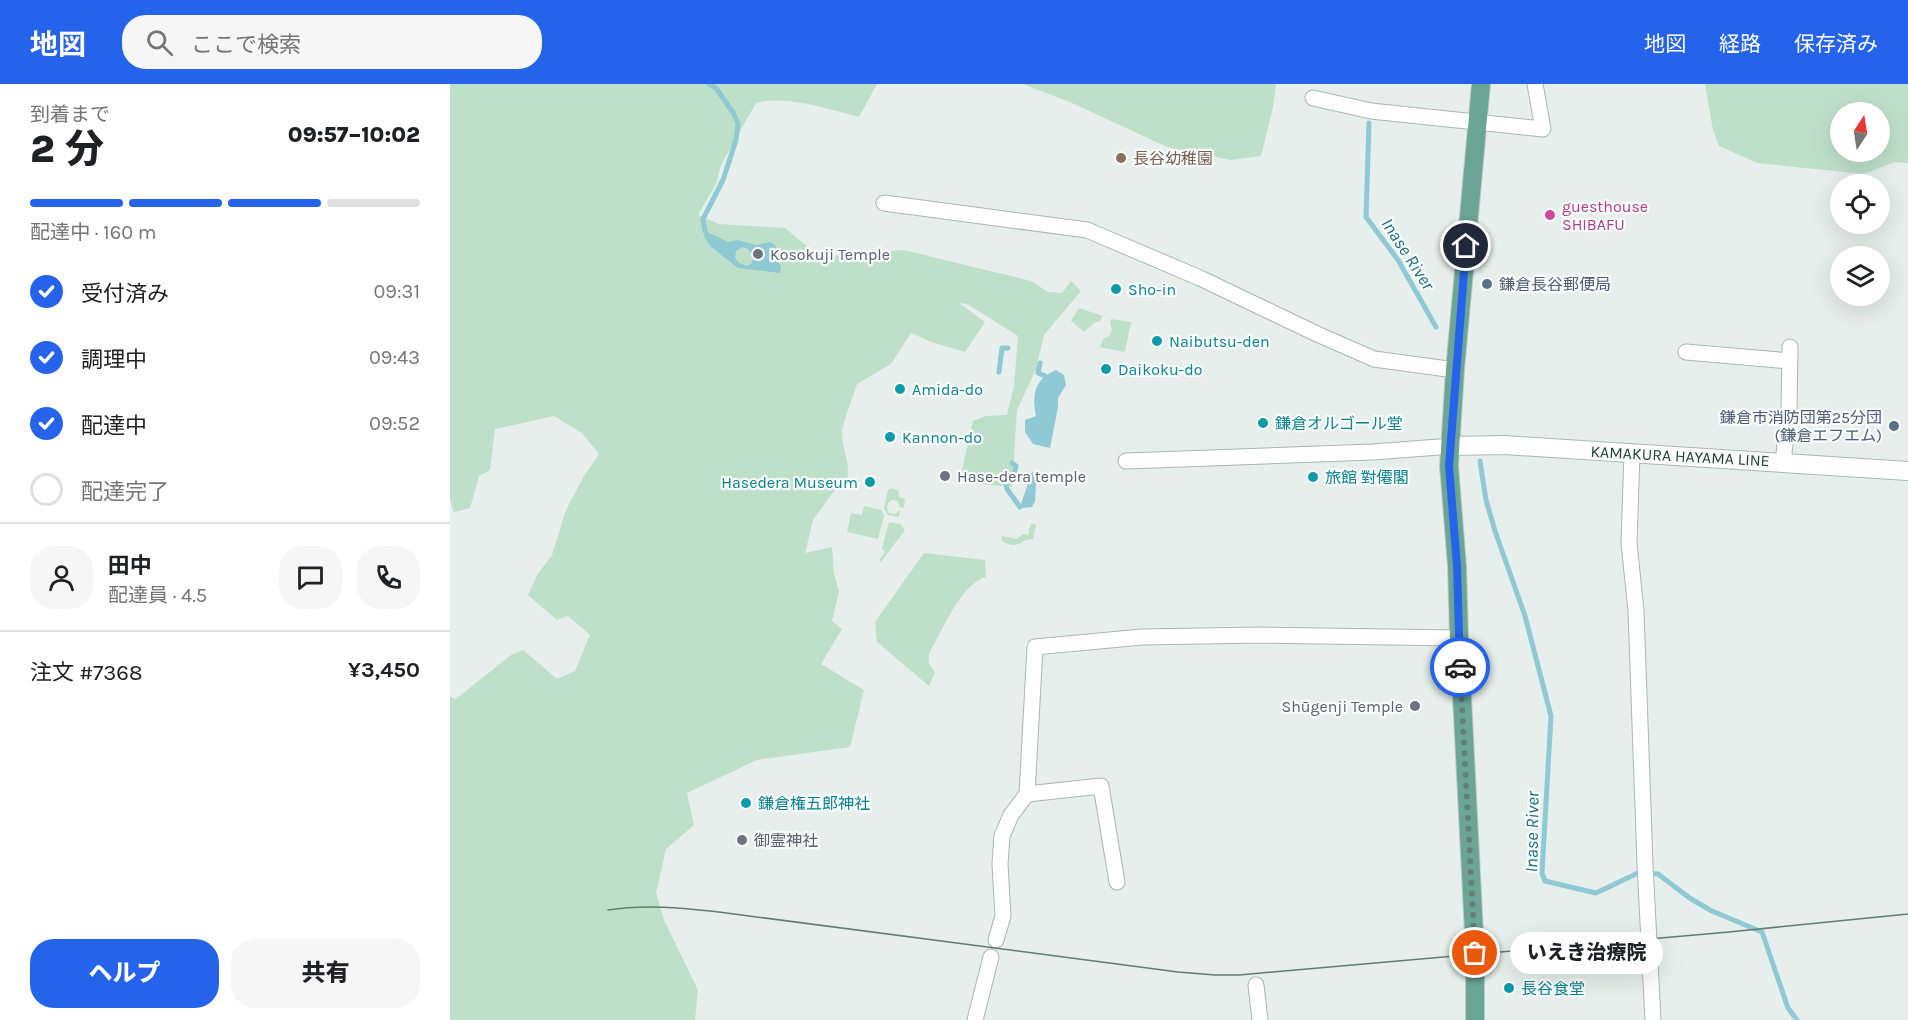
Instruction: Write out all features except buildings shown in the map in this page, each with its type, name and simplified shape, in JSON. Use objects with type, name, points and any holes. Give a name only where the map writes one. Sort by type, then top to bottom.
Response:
[{"type":"main road","points":[[1476,1020],[1475,953],[1457,566],[1449,466],[1455,370],[1481,84]]},
{"type":"main road","name":"KAMAKURA HAYAMA LINE","points":[[1452,446],[1504,445],[1908,471]]},
{"type":"street","points":[[1313,98],[1371,111],[1543,129],[1535,84]]},
{"type":"street","points":[[884,203],[1087,230],[1200,278],[1374,359],[1455,370]]},
{"type":"street","points":[[1686,352],[1790,354],[1789,410],[1783,462]]},
{"type":"street","points":[[1126,461],[1372,452],[1452,446]]},
{"type":"street","points":[[1632,453],[1629,543],[1636,611],[1645,872],[1653,1020]]},
{"type":"street","points":[[996,940],[1003,916],[1000,864],[1002,836],[1011,815],[1028,794],[1035,647],[1142,637],[1260,635],[1459,638]]},
{"type":"street","points":[[1028,794],[1101,786],[1117,882]]},
{"type":"street","points":[[975,1020],[991,957]]},
{"type":"street","points":[[1256,985],[1260,1020]]},
{"type":"green space","points":[[450,84],[877,84],[859,117],[794,102],[756,103],[721,165],[716,184],[698,215],[719,224],[785,228],[820,257],[904,250],[1031,281],[1048,292],[1062,293],[1071,281],[1081,291],[1044,335],[1036,369],[1017,410],[1012,487],[969,483],[961,475],[973,421],[986,416],[1007,415],[1014,386],[1018,336],[967,304],[959,303],[985,322],[965,352],[931,342],[911,333],[891,364],[857,384],[842,430],[848,468],[847,482],[844,491],[837,487],[813,520],[805,553],[832,547],[834,573],[839,592],[832,621],[842,629],[821,664],[864,690],[850,747],[757,760],[687,793],[694,825],[666,849],[656,893],[664,920],[698,990],[695,1020],[450,1020],[450,697],[456,699],[511,655],[523,650],[557,679],[575,671],[590,635],[568,616],[557,620],[528,595],[537,575],[552,555],[566,510],[599,454],[582,433],[554,416],[495,429],[490,470],[479,476],[470,508],[454,512],[450,499]]},
{"type":"green space","points":[[1023,84],[1276,84],[1261,156],[1231,160],[1167,147],[1072,103]]},
{"type":"green space","points":[[1705,84],[1908,84],[1908,163],[1895,162],[1864,174],[1757,163],[1719,146],[1713,130]]},
{"type":"green space","points":[[1079,308],[1103,316],[1100,321],[1084,332],[1071,321]]},
{"type":"green space","points":[[1111,319],[1131,322],[1125,352],[1100,347],[1103,339],[1109,336],[1112,330]]},
{"type":"green space","points":[[891,488],[898,490],[899,497],[905,499],[904,508],[899,507],[898,501],[892,500],[888,503],[889,513],[895,514],[900,510],[899,517],[888,515],[884,508],[888,490]]},
{"type":"green space","points":[[864,506],[881,510],[884,515],[878,539],[847,532],[851,513],[862,515]]},
{"type":"green space","points":[[889,522],[900,524],[905,530],[881,562],[879,560],[885,552],[882,549]]},
{"type":"green space","points":[[1031,524],[1036,524],[1033,539],[1015,545],[1001,540],[1002,536],[1017,539],[1023,534],[1029,535]]},
{"type":"green space","points":[[924,553],[985,560],[986,577],[977,581],[960,598],[939,634],[929,654],[929,663],[935,673],[929,686],[877,642],[875,622]]},
{"type":"water","points":[[705,231],[728,242],[738,240],[756,245],[770,242],[775,245],[780,273],[738,268],[710,246],[704,236]],"holes":[[[742,247],[748,249],[753,256],[752,263],[747,266],[739,263],[735,258],[736,251]]]},
{"type":"water","points":[[1056,370],[1064,375],[1066,385],[1058,398],[1050,448],[1033,444],[1025,432],[1025,420],[1036,416],[1034,401],[1039,383]]},
{"type":"water","points":[[1032,472],[1039,474],[1035,501],[1032,507],[1023,508],[1020,507]]},
{"type":"waterway","points":[[705,231],[703,219],[723,180],[736,140],[738,124],[734,114],[716,88],[709,84]]},
{"type":"waterway","name":"Inase River","points":[[1369,123],[1366,217],[1398,260],[1436,327]]},
{"type":"waterway","points":[[999,372],[1002,348],[1008,348]]},
{"type":"waterway","points":[[1040,363],[1038,373],[1045,376]]},
{"type":"waterway","name":"Inase River","points":[[1480,461],[1486,500],[1525,616],[1551,716],[1542,873],[1545,881],[1596,893],[1638,873],[1658,874],[1691,899],[1712,911],[1762,932],[1788,1008],[1797,1020]]},
{"type":"waterway","points":[[1012,463],[1016,466],[1014,475],[1005,479],[1007,489],[1020,507]]},
{"type":"tram line","points":[[608,910],[650,907],[719,912],[1215,975],[1239,975],[1729,932],[1908,914]]},
{"type":"way so far","points":[[1460,667],[1475,953]]},
{"type":"place","name":"長谷幼稚園","points":[[1121,158]]},
{"type":"place","name":"guesthouse SHIBAFU","points":[[1550,215]]},
{"type":"place","name":"Kosokuji Temple","points":[[758,254]]},
{"type":"place","name":"鎌倉長谷郵便局","points":[[1487,284]]},
{"type":"place","name":"Sho-in","points":[[1116,289]]},
{"type":"place","name":"Naibutsu-den","points":[[1157,341]]},
{"type":"place","name":"Daikoku-do","points":[[1106,369]]},
{"type":"place","name":"Amida-do","points":[[900,389]]},
{"type":"place","name":"鎌倉オルゴール堂","points":[[1263,423]]},
{"type":"place","name":"鎌倉市消防団第25分団 (鎌倉エフエム)","points":[[1894,426]]},
{"type":"place","name":"Kannon-do","points":[[890,437]]},
{"type":"place","name":"Hase-dera temple","points":[[945,476]]},
{"type":"place","name":"旅館 對僊閣","points":[[1313,477]]},
{"type":"place","name":"Hasedera Museum","points":[[870,482]]},
{"type":"place","name":"Shūgenji Temple","points":[[1415,706]]},
{"type":"place","name":"鎌倉権五郎神社","points":[[746,803]]},
{"type":"place","name":"御霊神社","points":[[742,840]]},
{"type":"place","name":"いえき治療院","points":[[1475,953]]},
{"type":"place","name":"長谷食堂","points":[[1509,988]]},
{"type":"route","points":[[1460,667],[1457,566],[1449,466],[1466,246]]}]
